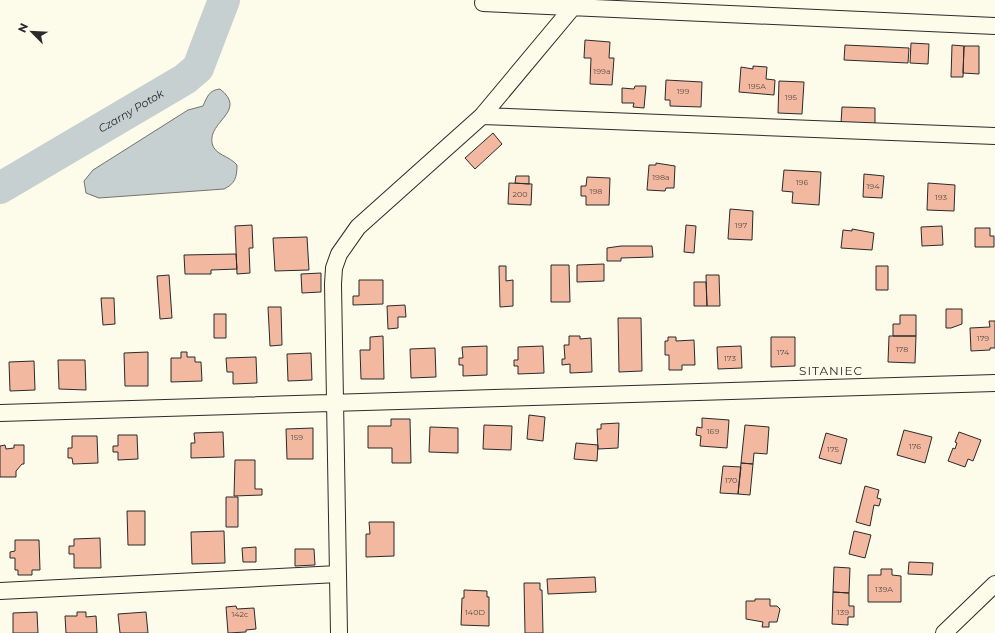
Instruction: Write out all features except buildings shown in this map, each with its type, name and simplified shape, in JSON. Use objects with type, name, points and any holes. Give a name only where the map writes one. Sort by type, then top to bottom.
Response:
[{"type":"street","points":[[483,2],[573,7],[620,4],[995,26]]},
{"type":"street","points":[[339,633],[333,284],[334,268],[339,254],[358,227],[482,116],[573,7]]},
{"type":"street","points":[[482,116],[995,136]]},
{"type":"street","points":[[0,413],[995,383]]},
{"type":"street","points":[[0,590],[338,574]]},
{"type":"street","points":[[944,633],[995,584]]},
{"type":"shaded area","points":[[220,89],[228,97],[230,104],[229,110],[212,135],[212,143],[213,147],[219,153],[237,165],[236,177],[231,185],[224,189],[99,198],[86,193],[84,181],[93,170],[188,110],[203,106],[211,92]]},
{"type":"waterway","name":"Czarny Potok","points":[[0,188],[185,79],[198,68],[224,0]]},
{"type":"district","name":"SITANIEC","points":[[831,370]]}]
